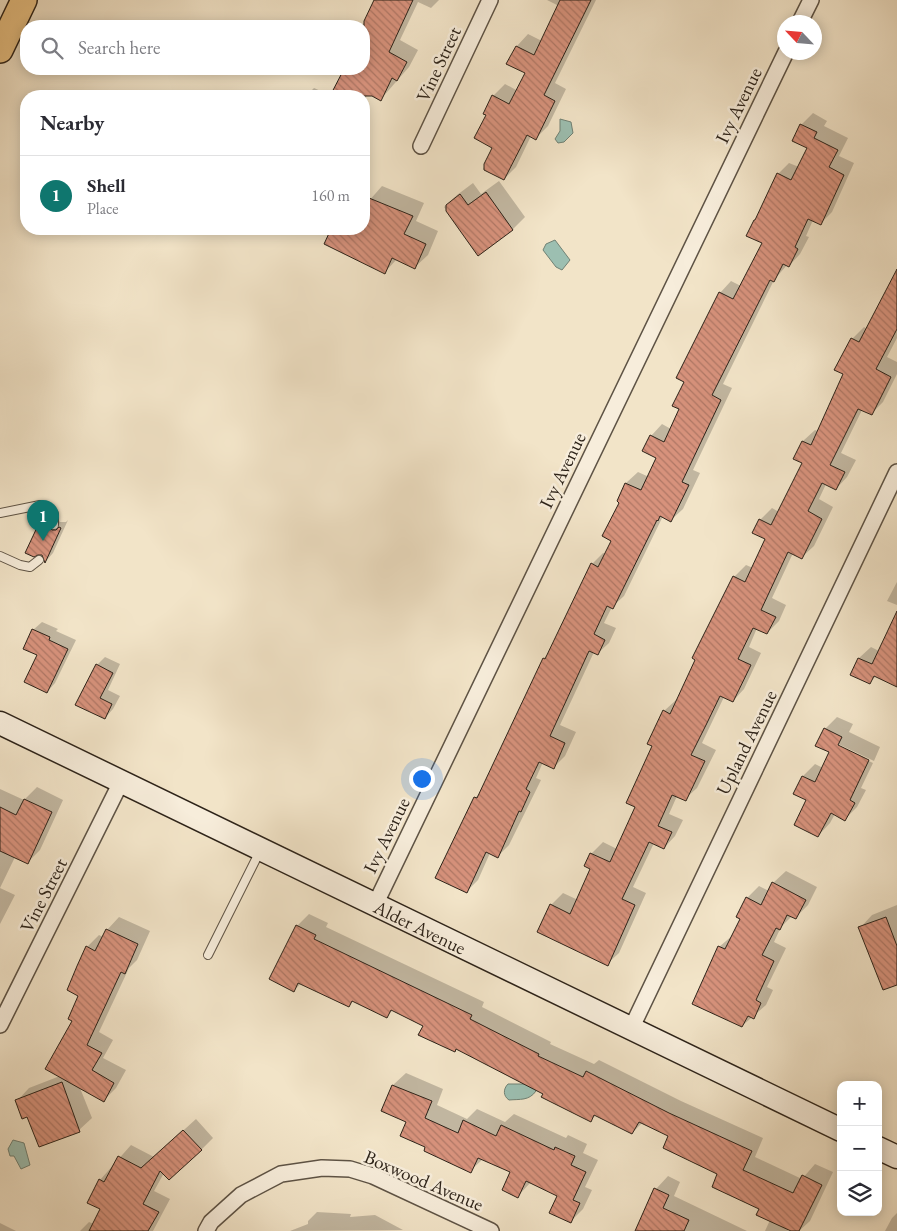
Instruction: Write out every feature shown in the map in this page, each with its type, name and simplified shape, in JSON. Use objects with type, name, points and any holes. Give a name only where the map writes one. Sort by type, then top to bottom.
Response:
[{"type":"main road","points":[[0,50],[24,0]]},
{"type":"main road","name":"Alder Avenue","points":[[0,724],[837,1128]]},
{"type":"main road","points":[[882,1150],[897,1157]]},
{"type":"street","name":"Vine Street","points":[[421,146],[490,0]]},
{"type":"street","points":[[804,15],[811,0]]},
{"type":"street","name":"Ivy Avenue","points":[[375,905],[782,60]]},
{"type":"street","name":"Upland Avenue","points":[[631,1029],[897,472]]},
{"type":"street","name":"Vine Street","points":[[0,1025],[121,782]]},
{"type":"street","name":"Boxwood Avenue","points":[[206,1231],[211,1222],[241,1194],[281,1174],[322,1168],[350,1169],[373,1176],[491,1231]]},
{"type":"lane","points":[[0,513],[40,505],[54,514],[54,525]]},
{"type":"lane","points":[[0,556],[20,565],[30,567],[39,560]]},
{"type":"lane","points":[[208,954],[260,850]]},
{"type":"shaded area","points":[[560,119],[571,122],[573,133],[564,142],[558,143],[555,139],[560,131]]},
{"type":"shaded area","points":[[555,240],[570,260],[562,270],[556,267],[543,250],[546,244]]},
{"type":"shaded area","points":[[508,1084],[531,1084],[536,1091],[527,1098],[509,1100],[504,1092]]},
{"type":"shaded area","points":[[13,1140],[24,1143],[30,1165],[21,1169],[14,1156],[10,1156],[8,1149]]},
{"type":"building","points":[[374,0],[413,0],[389,52],[407,62],[397,81],[392,78],[381,101],[370,96],[370,90],[333,90],[341,75],[370,75],[370,20],[364,20]]},
{"type":"building","points":[[560,0],[591,0],[544,95],[555,101],[536,140],[527,135],[504,180],[484,170],[484,164],[492,148],[474,138],[486,115],[483,114],[492,95],[509,104],[525,73],[506,64],[516,46],[534,55]]},
{"type":"building","points":[[800,124],[817,132],[814,138],[838,150],[829,167],[844,175],[821,225],[808,219],[795,247],[798,249],[789,267],[783,264],[774,282],[770,280],[712,395],[721,400],[682,482],[689,485],[671,522],[660,516],[613,609],[607,606],[594,634],[605,640],[598,655],[589,651],[550,736],[565,743],[554,769],[539,762],[526,789],[530,792],[521,812],[519,811],[498,858],[486,852],[467,893],[435,878],[474,797],[477,798],[543,658],[545,659],[591,563],[598,567],[611,541],[602,536],[619,503],[617,501],[625,483],[641,490],[656,458],[642,451],[650,435],[664,442],[679,409],[672,406],[684,382],[676,378],[719,292],[733,299],[762,243],[746,236],[777,173],[791,180],[807,148],[792,141]]},
{"type":"building","points":[[486,192],[513,230],[478,256],[446,211],[446,205],[460,194],[468,205]]},
{"type":"building","points":[[370,198],[413,216],[404,234],[426,244],[415,269],[392,258],[385,274],[324,244],[328,235],[370,235]]},
{"type":"building","points":[[897,269],[897,329],[876,369],[891,377],[872,415],[858,409],[830,465],[845,472],[836,490],[822,483],[808,511],[822,519],[802,559],[788,552],[761,610],[776,617],[767,634],[753,628],[738,659],[751,665],[733,702],[720,696],[691,755],[705,761],[686,801],[672,795],[658,826],[672,832],[664,849],[649,842],[622,899],[635,905],[608,966],[537,932],[550,904],[570,914],[590,869],[584,866],[590,853],[610,862],[635,807],[626,803],[652,746],[647,744],[663,710],[670,714],[695,660],[692,658],[733,576],[745,582],[765,539],[752,533],[759,519],[771,525],[802,463],[793,459],[802,441],[811,445],[843,374],[834,370],[851,338],[859,342]]},
{"type":"building","points":[[41,519],[48,522],[52,530],[61,528],[45,563],[42,555],[34,557],[25,553]]},
{"type":"building","points":[[897,611],[897,687],[874,676],[870,684],[850,675],[858,658],[872,664]]},
{"type":"building","points":[[32,629],[50,637],[49,640],[68,649],[47,693],[24,682],[37,655],[23,649]]},
{"type":"building","points":[[96,664],[113,673],[100,698],[112,704],[105,719],[75,705]]},
{"type":"building","points":[[824,728],[842,737],[838,745],[869,760],[850,800],[855,803],[845,821],[831,813],[818,837],[794,825],[806,800],[793,794],[802,776],[815,782],[829,752],[815,746]]},
{"type":"building","points":[[24,799],[52,812],[28,864],[0,851],[0,807],[16,815]]},
{"type":"building","points":[[772,882],[806,900],[796,919],[787,915],[780,930],[776,928],[762,955],[774,961],[756,1000],[761,1003],[754,1019],[748,1016],[742,1027],[692,1004],[718,946],[725,949],[740,919],[736,917],[746,897],[761,905]]},
{"type":"building","points":[[886,917],[897,946],[897,985],[883,990],[858,927]]},
{"type":"building","points":[[296,925],[316,935],[314,939],[472,1015],[470,1019],[539,1054],[538,1056],[583,1077],[586,1071],[669,1113],[752,1151],[743,1170],[793,1193],[802,1175],[822,1185],[799,1231],[791,1231],[756,1215],[759,1209],[712,1187],[717,1174],[663,1148],[668,1136],[639,1122],[632,1134],[594,1115],[591,1122],[541,1097],[543,1094],[456,1049],[455,1052],[418,1035],[423,1026],[391,1010],[387,1018],[352,1001],[349,1007],[298,983],[294,992],[269,979]]},
{"type":"building","points":[[106,929],[138,944],[125,974],[121,972],[87,1045],[102,1053],[92,1070],[114,1083],[104,1102],[45,1069],[72,1021],[68,1019],[78,996],[67,990],[77,966],[86,946],[95,951]]},
{"type":"building","points":[[62,1082],[80,1132],[39,1147],[27,1117],[22,1119],[15,1100]]},
{"type":"building","points":[[392,1085],[432,1101],[425,1118],[458,1133],[463,1120],[496,1136],[501,1125],[554,1150],[555,1147],[575,1156],[571,1165],[586,1172],[573,1200],[580,1203],[571,1223],[549,1213],[557,1196],[526,1181],[518,1198],[502,1190],[510,1172],[478,1158],[471,1173],[424,1151],[425,1147],[400,1136],[406,1122],[381,1111]]},
{"type":"building","points":[[183,1130],[202,1150],[169,1180],[160,1171],[143,1204],[159,1212],[148,1231],[89,1231],[100,1209],[87,1203],[99,1179],[104,1182],[118,1156],[141,1168]]},
{"type":"building","points":[[654,1188],[669,1195],[663,1208],[689,1220],[684,1231],[635,1231]]},
{"type":"place","name":"Shell","points":[[43,541]]}]
